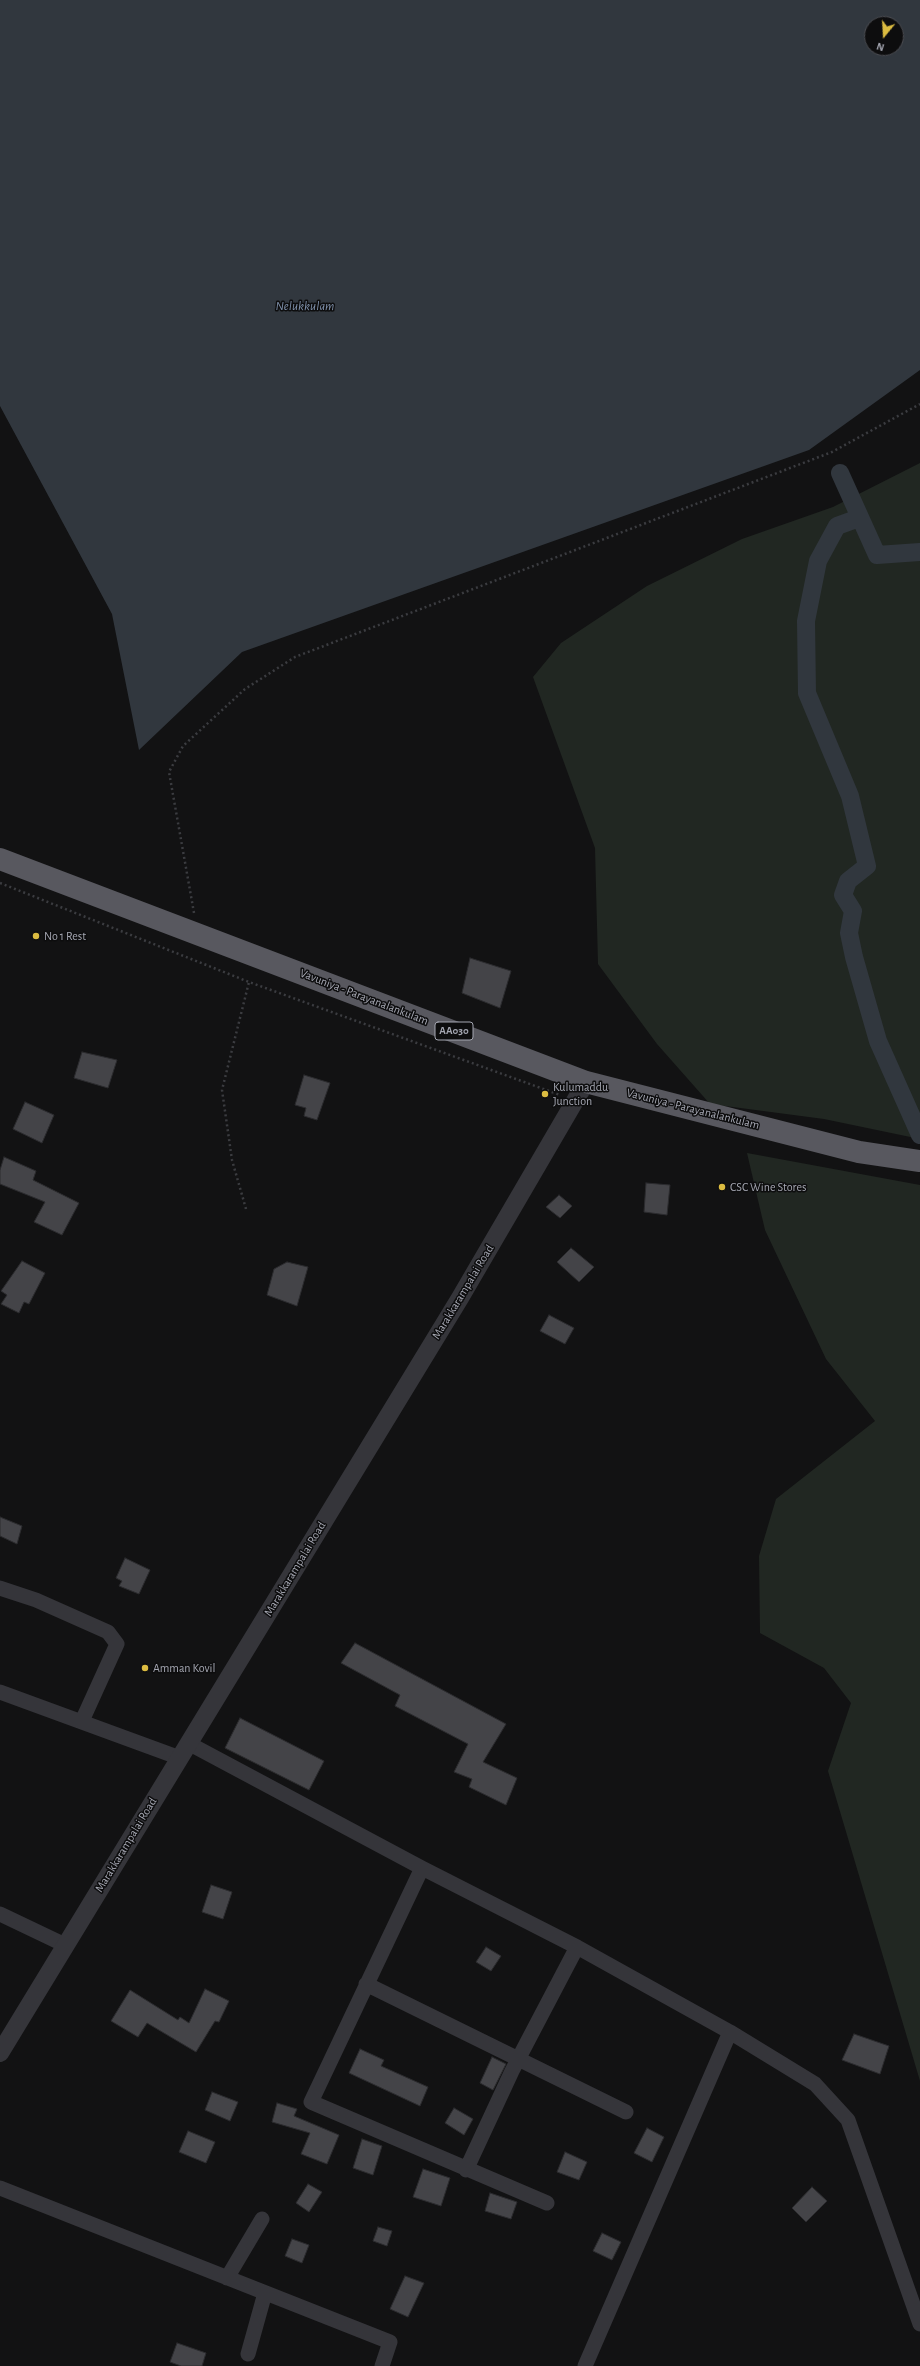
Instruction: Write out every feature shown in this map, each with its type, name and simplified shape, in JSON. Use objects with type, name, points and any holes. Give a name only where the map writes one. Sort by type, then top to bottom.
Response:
[{"type":"highway","name":"Vavuniya - Parayanalankulam","points":[[2,864],[198,934],[586,1082],[859,1152],[920,1161]]},
{"type":"street","name":"Marakkarampalai Road","points":[[0,2053],[460,1298],[586,1082]]},
{"type":"street","points":[[0,1588],[36,1600],[108,1632],[117,1644],[82,1721]]},
{"type":"street","points":[[0,1692],[82,1721],[184,1751],[422,1868],[577,1948],[730,2032],[815,2084],[848,2120],[920,2324]]},
{"type":"street","points":[[422,1868],[311,2102],[466,2170],[548,2203]]},
{"type":"street","points":[[0,1914],[65,1945]]},
{"type":"street","points":[[466,2170],[518,2060],[577,1948]]},
{"type":"street","points":[[366,1984],[626,2112]]},
{"type":"street","points":[[584,2366],[730,2032]]},
{"type":"street","points":[[0,2188],[390,2342],[382,2366]]},
{"type":"street","points":[[227,2278],[262,2219]]},
{"type":"street","points":[[248,2354],[265,2293]]},
{"type":"path","points":[[198,934],[169,772],[183,746],[245,689],[295,658],[832,452],[920,404]]},
{"type":"path","points":[[0,882],[250,982],[575,1101]]},
{"type":"path","points":[[246,1209],[232,1160],[222,1090],[250,982]]},
{"type":"shaded area","points":[[920,463],[920,1139],[824,1119],[710,1104],[657,1044],[598,964],[595,848],[533,677],[561,643],[647,586],[742,539],[833,507]]},
{"type":"shaded area","points":[[747,1153],[920,1185],[920,2081],[828,1771],[851,1703],[824,1668],[760,1633],[759,1556],[776,1499],[875,1421],[826,1359],[765,1230]]},
{"type":"water","name":"Nelukkulam","points":[[0,0],[920,0],[920,370],[809,450],[242,652],[139,750],[112,614],[0,406]]},
{"type":"building","points":[[470,958],[511,971],[500,1008],[462,993]]},
{"type":"building","points":[[82,1052],[117,1060],[108,1088],[74,1078]]},
{"type":"building","points":[[304,1075],[330,1083],[317,1120],[304,1116],[306,1108],[295,1105]]},
{"type":"building","points":[[25,1102],[54,1115],[42,1143],[13,1129]]},
{"type":"building","points":[[4,1157],[36,1171],[33,1180],[79,1203],[62,1235],[34,1222],[45,1202],[0,1184],[0,1170]]},
{"type":"building","points":[[646,1183],[670,1185],[667,1215],[644,1212]]},
{"type":"building","points":[[559,1195],[572,1206],[560,1218],[546,1207]]},
{"type":"building","points":[[571,1248],[594,1267],[579,1282],[557,1262]]},
{"type":"building","points":[[22,1261],[45,1273],[29,1304],[24,1302],[19,1313],[1,1304],[7,1295],[1,1291]]},
{"type":"building","points":[[287,1262],[308,1267],[297,1306],[267,1295],[274,1269]]},
{"type":"building","points":[[549,1315],[574,1328],[565,1344],[540,1331]]},
{"type":"building","points":[[0,1517],[22,1526],[17,1544],[0,1536]]},
{"type":"building","points":[[125,1558],[150,1570],[139,1594],[119,1586],[122,1581],[116,1578]]},
{"type":"building","points":[[355,1643],[506,1724],[483,1762],[517,1778],[506,1805],[469,1787],[472,1779],[454,1772],[468,1744],[395,1706],[400,1695],[341,1663]]},
{"type":"building","points":[[240,1718],[324,1761],[309,1790],[225,1748]]},
{"type":"building","points":[[211,1885],[232,1892],[223,1919],[202,1912]]},
{"type":"building","points":[[486,1947],[501,1956],[491,1971],[476,1962]]},
{"type":"building","points":[[205,1989],[229,2001],[219,2022],[215,2021],[196,2052],[147,2023],[138,2037],[111,2021],[130,1990],[178,2020],[180,2017],[189,2023]]},
{"type":"building","points":[[854,2034],[889,2046],[880,2074],[842,2060]]},
{"type":"building","points":[[360,2049],[384,2060],[381,2066],[428,2087],[420,2106],[349,2073]]},
{"type":"building","points":[[492,2057],[506,2064],[493,2090],[480,2083]]},
{"type":"building","points":[[212,2092],[238,2102],[230,2121],[205,2110]]},
{"type":"building","points":[[277,2103],[297,2109],[294,2116],[339,2135],[327,2164],[301,2154],[310,2133],[272,2122]]},
{"type":"building","points":[[454,2108],[473,2119],[464,2135],[445,2123]]},
{"type":"building","points":[[647,2128],[664,2137],[652,2162],[634,2153]]},
{"type":"building","points":[[188,2131],[215,2142],[206,2163],[179,2152]]},
{"type":"building","points":[[362,2139],[382,2146],[373,2175],[353,2168]]},
{"type":"building","points":[[565,2152],[587,2162],[579,2180],[557,2172]]},
{"type":"building","points":[[423,2169],[450,2178],[441,2206],[413,2197]]},
{"type":"building","points":[[308,2184],[322,2192],[309,2212],[296,2203]]},
{"type":"building","points":[[812,2187],[827,2201],[806,2222],[792,2208]]},
{"type":"building","points":[[490,2193],[517,2202],[511,2219],[485,2211]]},
{"type":"building","points":[[378,2227],[392,2231],[387,2246],[373,2241]]},
{"type":"building","points":[[602,2233],[621,2242],[612,2260],[593,2251]]},
{"type":"building","points":[[292,2239],[309,2245],[302,2263],[285,2256]]},
{"type":"building","points":[[405,2276],[424,2283],[408,2317],[390,2309]]},
{"type":"building","points":[[177,2343],[206,2353],[202,2366],[181,2366],[170,2362]]},
{"type":"waterway","points":[[840,473],[877,555],[920,552]]},
{"type":"waterway","points":[[859,518],[837,526],[818,561],[806,621],[807,693],[850,796],[867,866],[848,881],[843,895],[853,911],[849,933],[854,957],[878,1041],[920,1135]]},
{"type":"place","name":"No 1 Rest","points":[[36,936]]},
{"type":"place","name":"Kulumaddu Junction","points":[[545,1094]]},
{"type":"place","name":"CSC Wine Stores","points":[[722,1187]]},
{"type":"place","name":"Amman Kovil","points":[[145,1668]]}]
